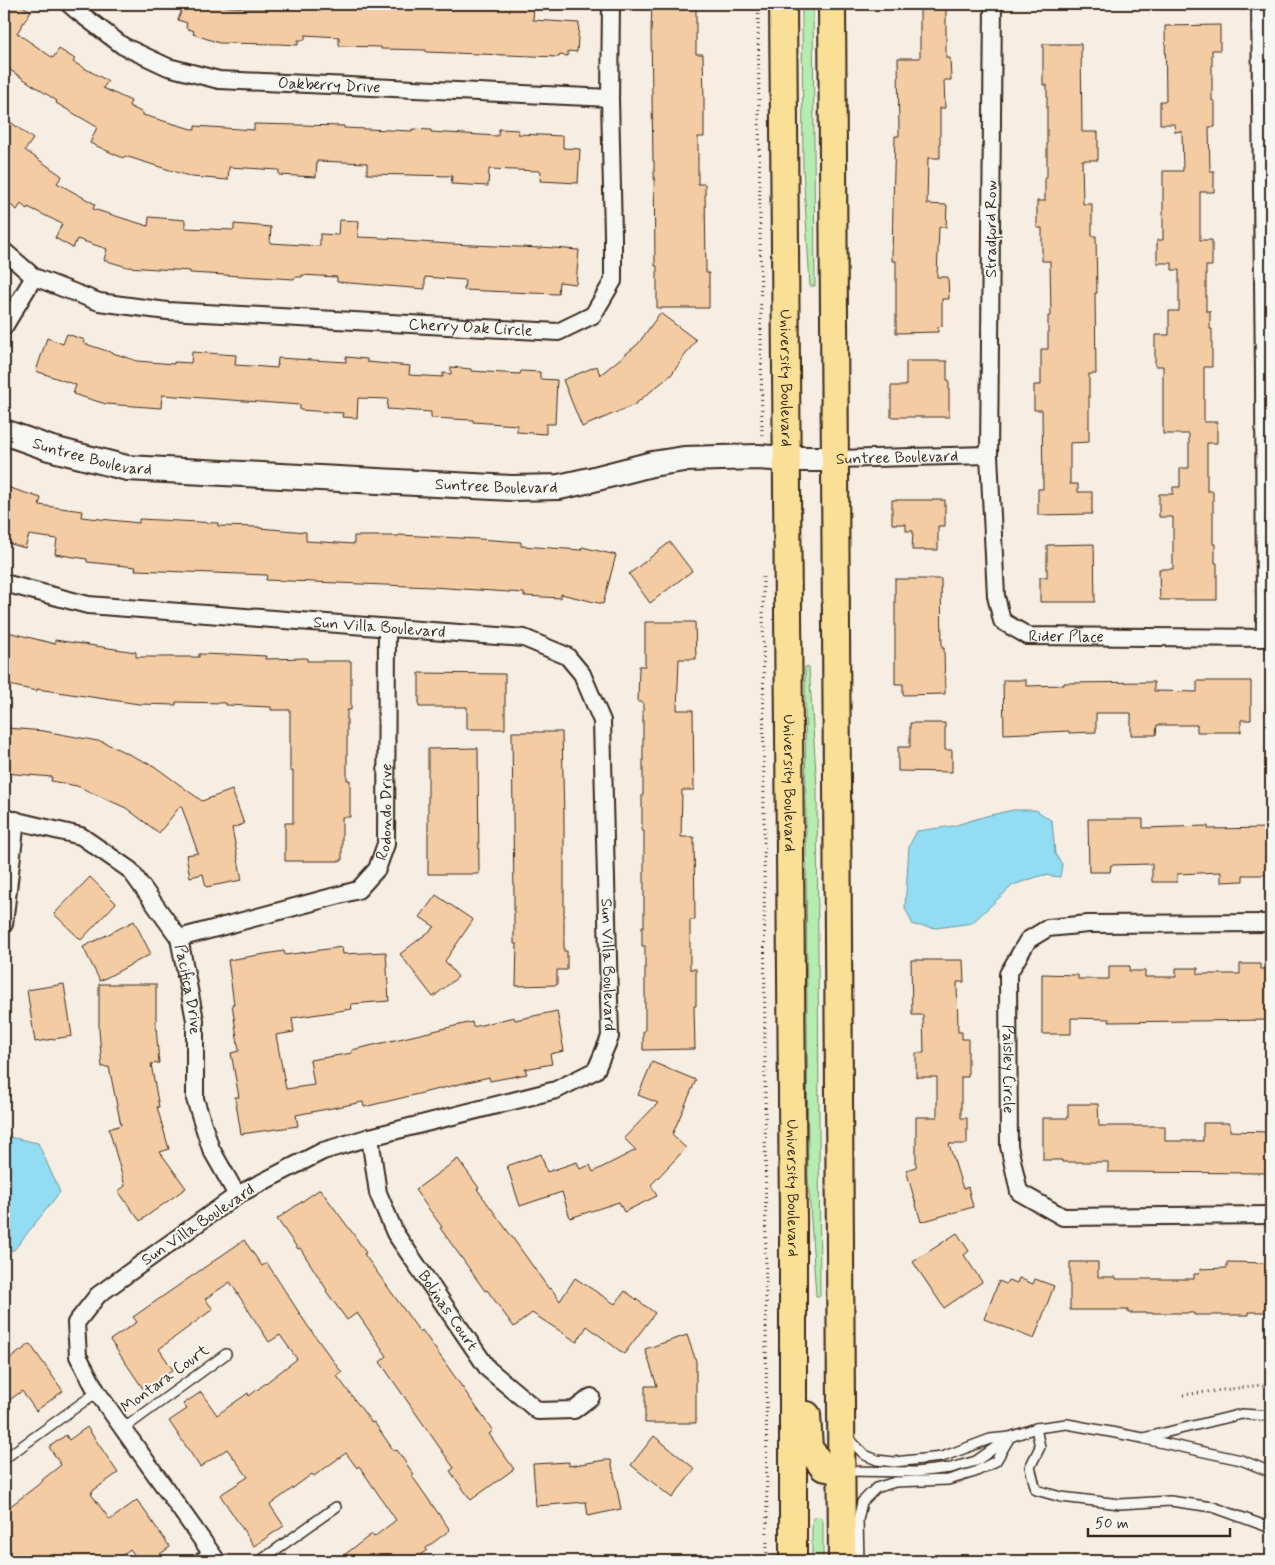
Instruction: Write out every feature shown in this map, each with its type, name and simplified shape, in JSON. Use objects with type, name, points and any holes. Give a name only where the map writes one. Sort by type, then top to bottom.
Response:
[{"type":"main road","name":"University Boulevard","points":[[783,4],[793,1220],[793,1561]]},
{"type":"main road","points":[[832,4],[842,1561]]},
{"type":"main road","points":[[793,1220],[809,1448],[823,1467],[842,1471]]},
{"type":"street","name":"Oakberry Drive","points":[[69,4],[123,46],[168,68],[219,80],[610,98]]},
{"type":"street","name":"Cherry Oak Circle","points":[[4,251],[34,277],[100,302],[167,311],[558,332],[593,314],[613,281],[610,98],[612,4]]},
{"type":"street","name":"Stradford Row","points":[[989,455],[993,4]]},
{"type":"street","points":[[1260,4],[1268,374],[1268,638]]},
{"type":"street","points":[[4,327],[34,277]]},
{"type":"street","name":"Suntree Boulevard","points":[[4,432],[49,448],[127,468],[512,488],[559,486],[652,464],[684,459],[758,457],[787,460],[989,455]]},
{"type":"street","name":"Rider Place","points":[[989,455],[996,596],[1002,622],[1028,636],[1268,638]]},
{"type":"street","name":"Sun Villa Boulevard","points":[[4,583],[88,605],[524,638],[567,656],[582,674],[602,721],[610,1037],[596,1070],[556,1090],[370,1137],[323,1152],[237,1196],[98,1295],[76,1324],[78,1356],[97,1392],[214,1556]]},
{"type":"street","name":"Rodondo Drive","points":[[179,938],[358,890],[378,869],[386,844],[387,628]]},
{"type":"street","points":[[4,924],[10,819]]},
{"type":"street","name":"Pacifica Drive","points":[[10,819],[82,836],[130,870],[179,938],[195,1020],[194,1099],[211,1149],[237,1196]]},
{"type":"street","name":"Paisley Circle","points":[[1271,923],[1088,924],[1048,928],[1028,940],[1008,974],[1009,1146],[1019,1192],[1063,1217],[1271,1215]]},
{"type":"street","name":"Bolinas Court","points":[[370,1137],[378,1193],[394,1233],[488,1369],[538,1411],[574,1410],[591,1397]]},
{"type":"lane","name":"Montara Court","points":[[122,1428],[226,1354]]},
{"type":"lane","points":[[4,1459],[97,1392]]},
{"type":"lane","points":[[1142,1438],[1242,1414],[1271,1416]]},
{"type":"lane","points":[[841,1431],[865,1455],[877,1460],[894,1462],[942,1457],[968,1449],[990,1439],[1010,1437],[1036,1428],[1067,1424],[1241,1460],[1271,1472]]},
{"type":"lane","points":[[1036,1428],[1040,1447],[1030,1467],[1036,1490],[1061,1497],[1120,1504],[1170,1501],[1213,1507],[1271,1528]]},
{"type":"lane","points":[[842,1471],[916,1472],[951,1468],[976,1462],[1010,1437]]},
{"type":"lane","points":[[859,1561],[858,1520],[862,1502],[876,1488],[895,1482],[948,1480],[975,1472],[996,1461],[1010,1437]]},
{"type":"lane","points":[[260,1561],[336,1508]]},
{"type":"lane","points":[[195,1561],[214,1556]]},
{"type":"path","points":[[758,4],[762,430]]},
{"type":"path","points":[[763,570],[767,1561]]},
{"type":"path","points":[[1183,1395],[1261,1385],[1271,1386]]},
{"type":"green space","points":[[802,4],[813,4],[815,286],[810,286],[803,167]]},
{"type":"green space","points":[[805,667],[809,667],[817,788],[820,1296],[816,1296],[808,1176]]},
{"type":"green space","points":[[819,1517],[823,1521],[823,1561],[812,1561],[812,1524],[813,1518]]},
{"type":"water","points":[[1013,810],[1036,810],[1052,821],[1055,854],[1062,864],[1060,877],[1043,875],[1013,885],[972,923],[937,928],[913,925],[905,908],[909,846],[917,831],[953,826]]},
{"type":"water","points":[[4,1136],[38,1143],[60,1192],[14,1250],[4,1251]]},
{"type":"building","points":[[4,4],[19,4],[31,11],[17,33],[53,58],[59,49],[75,59],[73,62],[108,81],[103,88],[131,101],[129,106],[143,113],[143,115],[195,130],[195,126],[254,130],[254,124],[344,126],[344,128],[412,131],[412,129],[498,136],[499,129],[519,130],[518,134],[563,136],[563,148],[580,149],[578,183],[540,181],[541,171],[489,169],[488,186],[451,184],[452,176],[367,174],[367,163],[317,161],[316,177],[279,175],[279,170],[229,167],[228,180],[192,177],[125,156],[123,158],[90,143],[97,127],[56,103],[57,101],[4,66]]},
{"type":"building","points":[[184,4],[280,8],[280,4],[447,4],[447,6],[497,8],[497,4],[534,5],[533,20],[579,23],[577,52],[568,51],[568,56],[560,55],[559,57],[426,52],[426,50],[339,46],[339,37],[305,35],[305,40],[298,40],[298,45],[219,43],[193,34],[194,31],[186,28],[187,23],[178,20]]},
{"type":"building","points":[[652,4],[696,4],[696,54],[703,54],[704,100],[704,137],[698,137],[698,184],[705,184],[706,273],[709,273],[709,308],[657,308],[653,161]]},
{"type":"building","points":[[920,4],[946,4],[946,58],[950,58],[951,80],[944,80],[945,108],[940,108],[940,158],[928,158],[927,204],[947,205],[946,227],[939,227],[937,277],[948,277],[949,299],[942,299],[942,326],[938,327],[938,332],[896,333],[896,261],[892,261],[895,136],[899,136],[898,58],[920,58]]},
{"type":"building","points":[[1220,25],[1220,50],[1212,50],[1212,101],[1215,101],[1215,127],[1209,127],[1210,171],[1214,171],[1214,192],[1200,192],[1200,240],[1212,240],[1212,266],[1206,266],[1206,311],[1210,311],[1210,329],[1212,329],[1212,367],[1204,367],[1204,422],[1217,422],[1217,443],[1207,443],[1207,491],[1213,491],[1213,544],[1215,544],[1215,563],[1217,563],[1217,600],[1160,600],[1159,569],[1173,569],[1173,517],[1159,517],[1159,494],[1173,494],[1173,487],[1180,487],[1180,468],[1189,468],[1189,434],[1163,434],[1163,366],[1155,366],[1155,335],[1169,335],[1169,311],[1179,311],[1179,270],[1172,270],[1172,263],[1157,263],[1157,240],[1163,240],[1163,171],[1183,171],[1182,131],[1175,132],[1174,124],[1160,124],[1160,101],[1166,101],[1165,26]]},
{"type":"building","points":[[1043,44],[1081,44],[1082,132],[1098,132],[1098,160],[1082,160],[1083,204],[1092,204],[1092,236],[1096,236],[1096,374],[1089,374],[1089,442],[1070,443],[1070,484],[1078,484],[1078,492],[1092,492],[1092,514],[1038,515],[1038,489],[1043,489],[1042,410],[1034,410],[1034,385],[1041,385],[1041,349],[1048,349],[1048,316],[1051,316],[1050,261],[1042,261],[1042,228],[1037,228],[1037,201],[1045,201],[1045,178],[1047,178],[1047,85],[1043,85]]},
{"type":"building","points":[[4,117],[33,139],[25,150],[62,176],[57,183],[95,204],[93,209],[148,226],[149,217],[185,220],[185,228],[234,230],[234,224],[271,227],[270,243],[320,246],[320,234],[338,235],[339,220],[359,221],[358,237],[450,244],[579,250],[576,284],[559,282],[558,294],[464,290],[465,280],[425,277],[425,289],[337,282],[337,277],[302,275],[302,277],[295,277],[294,279],[127,267],[104,260],[107,249],[77,239],[73,248],[55,238],[62,224],[28,207],[27,209],[21,204],[17,210],[4,200]]},
{"type":"building","points":[[660,313],[696,340],[671,375],[634,405],[582,427],[563,380],[597,366],[600,375],[638,344]]},
{"type":"building","points":[[67,334],[85,340],[83,343],[137,361],[174,364],[174,362],[191,363],[192,352],[236,355],[235,365],[277,368],[278,358],[346,362],[346,357],[367,359],[367,362],[410,366],[409,375],[443,377],[443,373],[451,374],[451,367],[471,369],[471,371],[520,374],[521,371],[540,372],[540,379],[557,380],[555,424],[546,424],[546,434],[517,432],[517,425],[431,418],[431,412],[387,409],[388,399],[358,398],[357,418],[342,417],[343,413],[300,410],[300,405],[162,395],[161,408],[106,404],[73,394],[76,385],[36,371],[47,338],[63,344]]},
{"type":"building","points":[[906,361],[947,361],[949,417],[891,417],[891,386],[906,386]]},
{"type":"building","points":[[7,487],[41,498],[39,505],[82,511],[81,517],[139,523],[139,519],[218,523],[218,526],[259,527],[306,532],[306,541],[354,544],[354,536],[399,535],[521,542],[521,546],[581,550],[582,547],[616,555],[603,604],[561,594],[561,598],[524,596],[524,593],[432,587],[266,580],[267,575],[135,570],[136,567],[87,562],[87,559],[55,554],[57,539],[29,535],[25,548],[4,542],[4,498]]},
{"type":"building","points":[[892,500],[945,500],[945,526],[938,526],[938,550],[912,550],[913,531],[906,531],[906,524],[892,524]]},
{"type":"building","points":[[670,542],[692,571],[650,603],[629,574]]},
{"type":"building","points":[[1094,544],[1095,602],[1040,602],[1040,577],[1047,577],[1047,545]]},
{"type":"building","points":[[895,579],[941,579],[945,694],[903,695],[903,684],[895,684]]},
{"type":"building","points":[[645,622],[695,622],[696,659],[679,659],[677,710],[693,710],[694,790],[682,790],[681,837],[694,837],[695,920],[690,920],[690,969],[696,969],[696,1006],[694,1006],[695,1049],[643,1050],[643,1031],[645,1031],[645,946],[642,946],[642,926],[644,926],[644,831],[642,831],[643,702],[638,702],[639,666],[645,666]]},
{"type":"building","points":[[4,631],[55,644],[55,640],[136,652],[136,657],[199,657],[199,654],[229,654],[266,656],[265,659],[307,658],[307,661],[351,661],[351,710],[347,710],[347,780],[350,780],[350,817],[342,817],[342,861],[285,861],[285,823],[293,823],[293,771],[290,771],[290,710],[271,710],[271,707],[226,705],[226,703],[176,702],[176,705],[139,704],[37,689],[37,691],[4,684]]},
{"type":"building","points":[[419,673],[505,674],[505,729],[467,729],[467,707],[419,707]]},
{"type":"building","points":[[1003,680],[1026,680],[1026,686],[1064,685],[1064,683],[1154,682],[1154,691],[1197,692],[1197,681],[1251,681],[1251,720],[1241,720],[1241,732],[1197,732],[1197,725],[1157,725],[1156,735],[1131,735],[1131,713],[1096,713],[1096,732],[1069,733],[1069,731],[1004,734]]},
{"type":"building","points":[[910,723],[945,723],[945,750],[952,750],[952,772],[898,771],[898,747],[910,747]]},
{"type":"building","points":[[8,728],[44,731],[103,742],[154,766],[202,801],[232,790],[244,824],[232,828],[242,880],[206,887],[203,874],[190,877],[186,855],[198,853],[181,805],[159,833],[126,808],[77,786],[51,781],[52,777],[4,773]]},
{"type":"building","points":[[512,732],[562,732],[564,951],[567,951],[567,970],[557,970],[557,985],[516,986],[517,944],[514,944]]},
{"type":"building","points":[[478,748],[479,874],[428,874],[428,749]]},
{"type":"building","points":[[1088,819],[1143,819],[1143,828],[1208,826],[1208,829],[1271,828],[1271,875],[1243,875],[1243,881],[1221,882],[1221,872],[1177,874],[1177,882],[1152,882],[1152,864],[1111,865],[1110,872],[1089,872]]},
{"type":"building","points":[[90,877],[116,903],[81,940],[54,914]]},
{"type":"building","points":[[436,895],[473,920],[445,961],[458,977],[433,997],[400,954],[435,927],[420,917]]},
{"type":"building","points":[[134,921],[151,954],[100,981],[83,947]]},
{"type":"building","points":[[342,947],[343,954],[386,952],[389,1001],[351,1004],[352,1009],[292,1018],[294,1032],[276,1035],[286,1089],[314,1085],[310,1060],[352,1053],[352,1050],[472,1022],[473,1027],[514,1017],[515,1020],[557,1011],[564,1051],[550,1054],[552,1064],[525,1069],[527,1074],[490,1081],[489,1077],[364,1107],[363,1102],[296,1115],[298,1126],[241,1134],[235,1097],[239,1097],[231,1053],[239,1051],[228,960],[284,951],[285,955]]},
{"type":"building","points":[[911,960],[963,960],[964,982],[957,982],[958,1032],[962,1032],[962,1039],[968,1039],[968,1077],[961,1077],[961,1118],[967,1118],[967,1144],[949,1144],[963,1189],[968,1187],[973,1207],[921,1222],[906,1170],[916,1167],[916,1117],[937,1117],[937,1077],[916,1077],[916,1053],[924,1053],[923,1015],[912,1015]]},
{"type":"building","points":[[1240,964],[1260,964],[1260,969],[1271,969],[1271,1020],[1109,1022],[1109,1019],[1071,1018],[1071,1034],[1042,1034],[1042,974],[1078,975],[1078,979],[1109,979],[1109,966],[1130,966],[1129,971],[1145,971],[1145,977],[1176,977],[1176,968],[1198,968],[1198,974],[1240,974]]},
{"type":"building","points":[[64,984],[72,1036],[35,1042],[27,990]]},
{"type":"building","points":[[99,984],[156,984],[156,1026],[159,1063],[151,1064],[159,1107],[157,1107],[169,1149],[160,1152],[186,1188],[140,1221],[118,1191],[125,1186],[109,1129],[121,1125],[109,1067],[102,1067],[99,1030]]},
{"type":"building","points":[[652,1062],[696,1080],[672,1135],[686,1148],[651,1185],[657,1196],[624,1212],[619,1202],[570,1218],[562,1192],[520,1206],[507,1166],[541,1154],[547,1172],[577,1162],[580,1169],[590,1165],[593,1172],[636,1150],[624,1138],[658,1103],[638,1095]]},
{"type":"building","points":[[1068,1104],[1098,1104],[1099,1126],[1165,1126],[1165,1141],[1203,1141],[1203,1123],[1230,1123],[1230,1131],[1271,1132],[1271,1173],[1108,1172],[1108,1162],[1043,1160],[1043,1118],[1068,1118]]},
{"type":"building","points":[[458,1159],[479,1188],[477,1189],[549,1289],[551,1288],[560,1301],[575,1278],[615,1304],[625,1291],[655,1313],[624,1354],[587,1326],[577,1342],[532,1313],[514,1327],[487,1290],[485,1291],[415,1190]]},
{"type":"building","points":[[320,1189],[354,1235],[366,1253],[364,1254],[420,1332],[422,1330],[493,1431],[489,1434],[514,1469],[471,1500],[450,1471],[454,1468],[380,1362],[387,1356],[357,1313],[347,1320],[326,1291],[300,1248],[298,1249],[277,1219]]},
{"type":"building","points":[[957,1233],[969,1251],[964,1255],[982,1282],[944,1308],[913,1262]]},
{"type":"building","points":[[244,1240],[262,1266],[267,1263],[307,1325],[342,1373],[337,1376],[372,1423],[374,1422],[394,1451],[397,1450],[414,1475],[412,1476],[450,1530],[412,1561],[336,1561],[372,1534],[374,1537],[396,1520],[359,1466],[357,1468],[346,1453],[314,1476],[312,1474],[270,1505],[284,1526],[254,1546],[220,1495],[248,1477],[227,1449],[200,1467],[169,1421],[187,1409],[183,1404],[201,1392],[217,1415],[248,1393],[249,1396],[297,1359],[280,1335],[269,1342],[230,1282],[205,1299],[213,1309],[159,1349],[173,1370],[144,1390],[110,1340],[137,1322],[133,1317]]},
{"type":"building","points":[[1070,1262],[1098,1262],[1098,1277],[1116,1277],[1116,1279],[1194,1279],[1194,1274],[1199,1274],[1200,1269],[1227,1268],[1227,1262],[1271,1263],[1271,1312],[1249,1312],[1249,1315],[1194,1315],[1194,1313],[1128,1313],[1128,1310],[1070,1310]]},
{"type":"building","points":[[1019,1278],[1033,1284],[1035,1279],[1054,1286],[1034,1339],[984,1319],[999,1281],[1006,1284],[1008,1280],[1017,1283]]},
{"type":"building","points":[[687,1335],[696,1361],[696,1423],[645,1423],[645,1386],[657,1386],[645,1349]]},
{"type":"building","points":[[30,1344],[63,1391],[36,1411],[22,1391],[4,1404],[4,1363]]},
{"type":"building","points":[[87,1427],[118,1473],[91,1492],[93,1493],[91,1494],[110,1520],[137,1500],[170,1547],[150,1561],[139,1561],[130,1549],[115,1561],[4,1561],[4,1511],[61,1465],[49,1447],[66,1435],[69,1440]]},
{"type":"building","points":[[654,1436],[695,1469],[672,1498],[631,1465]]},
{"type":"building","points":[[611,1460],[621,1509],[588,1516],[586,1502],[536,1506],[533,1464],[569,1462],[569,1466]]}]
